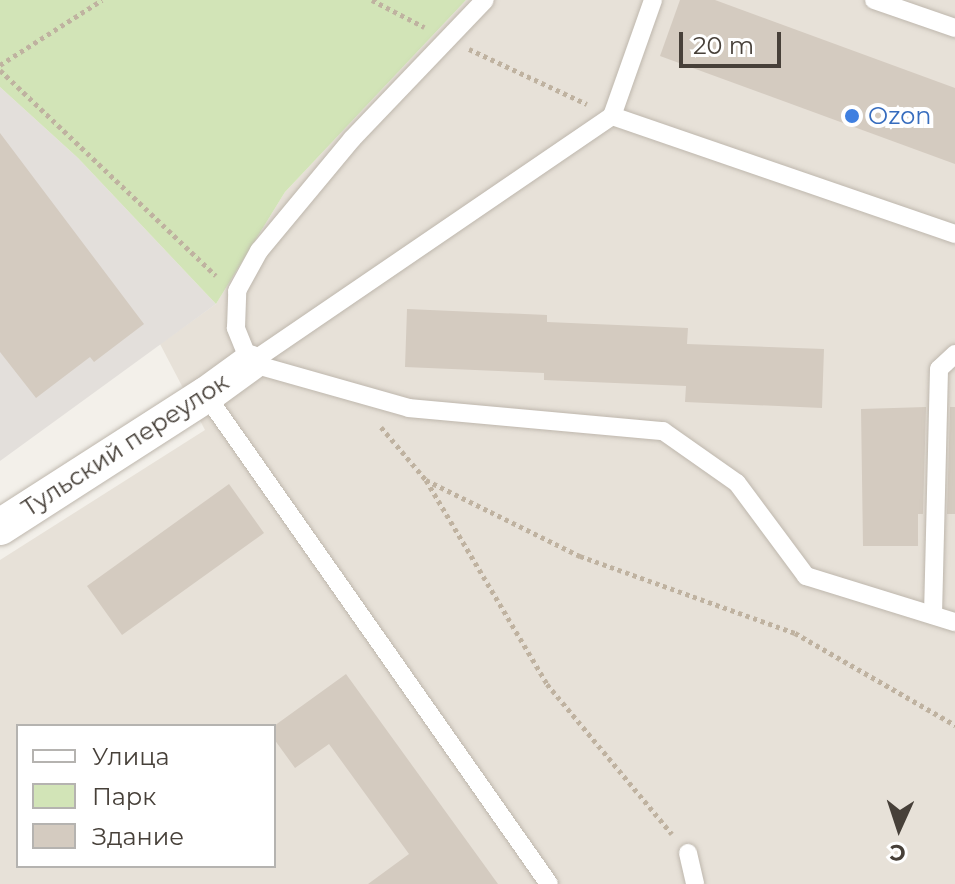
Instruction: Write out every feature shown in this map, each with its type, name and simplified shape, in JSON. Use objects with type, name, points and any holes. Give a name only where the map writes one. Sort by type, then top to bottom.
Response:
[{"type":"street","name":"Тульский переулок","points":[[0,527],[206,395],[250,363]]},
{"type":"lane","points":[[250,363],[236,328],[237,291],[259,251],[352,139],[485,0]]},
{"type":"lane","points":[[250,363],[612,116],[653,0]]},
{"type":"lane","points":[[874,0],[955,28]]},
{"type":"lane","points":[[612,116],[955,234]]},
{"type":"lane","points":[[933,615],[939,369],[955,354]]},
{"type":"lane","points":[[250,363],[409,408],[663,431],[737,483],[806,576],[955,622]]},
{"type":"lane","points":[[206,395],[549,884]]},
{"type":"lane","points":[[688,853],[695,884]]},
{"type":"path","points":[[102,0],[0,67],[215,275],[237,291]]},
{"type":"path","points":[[372,0],[612,116]]},
{"type":"path","points":[[350,391],[426,480],[547,684],[688,853]]},
{"type":"path","points":[[426,480],[580,556],[795,633],[955,725]]},
{"type":"shaded area","points":[[466,0],[955,0],[955,884],[0,884],[0,560],[205,430],[160,344],[216,304],[285,192]]},
{"type":"shaded area","points":[[0,87],[78,158],[216,304],[0,461]]},
{"type":"green space","points":[[0,0],[466,0],[285,192],[216,304],[78,158],[0,87]]},
{"type":"building","points":[[680,0],[715,0],[955,88],[955,164],[660,56]]},
{"type":"building","points":[[0,133],[144,324],[94,362],[90,357],[36,398],[0,352]]},
{"type":"building","points":[[407,309],[547,315],[547,322],[688,328],[687,344],[824,349],[822,408],[685,402],[686,386],[544,380],[544,373],[405,367]]},
{"type":"building","points":[[926,407],[923,514],[918,514],[918,546],[863,546],[861,409]]},
{"type":"building","points":[[950,407],[955,407],[955,514],[947,514]]},
{"type":"building","points":[[229,484],[264,533],[122,635],[87,586]]},
{"type":"building","points":[[346,674],[498,884],[368,884],[409,854],[329,744],[295,768],[276,742],[276,725]]},
{"type":"place","name":"Ozon","points":[[852,116]]}]
